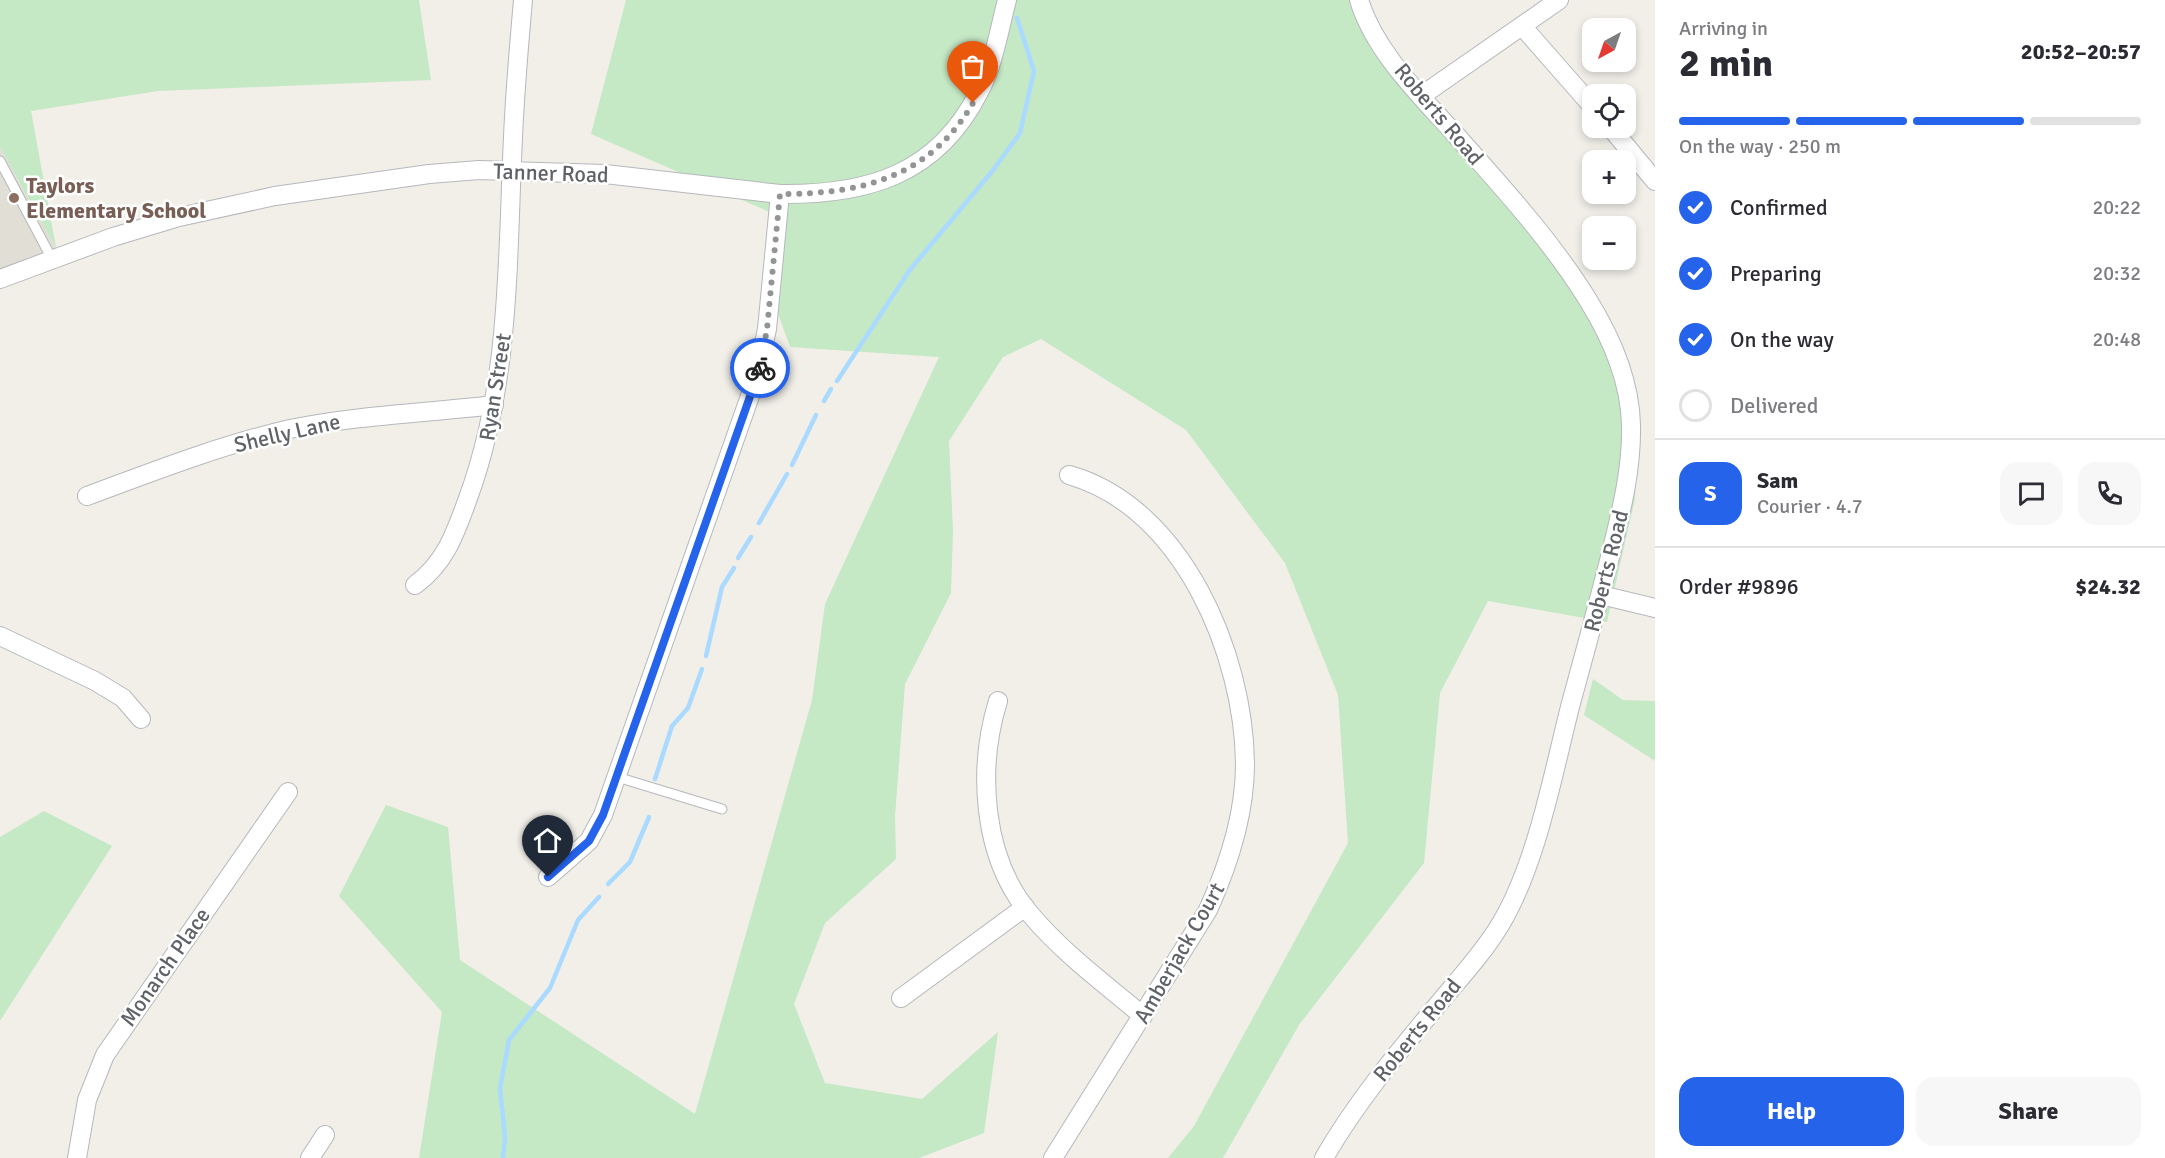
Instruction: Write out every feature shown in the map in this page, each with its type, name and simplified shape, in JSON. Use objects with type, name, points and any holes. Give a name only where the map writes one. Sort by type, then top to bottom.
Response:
[{"type":"street","name":"Ryan Street","points":[[415,585],[431,573],[453,538],[483,459],[501,371],[508,291],[523,0]]},
{"type":"street","name":"Tanner Road","points":[[0,279],[52,258],[139,229],[275,196],[429,174],[513,170],[605,174],[807,195],[859,189],[903,172],[938,147],[966,115],[988,73],[1007,0]]},
{"type":"street","name":"Roberts Road","points":[[1324,1158],[1351,1115],[1390,1062],[1487,945],[1516,893],[1539,823],[1601,595],[1629,464],[1630,409],[1619,363],[1606,332],[1563,261],[1422,96],[1380,43],[1359,0]]},
{"type":"street","points":[[1422,96],[1559,0]]},
{"type":"street","points":[[1522,26],[1582,94]]},
{"type":"street","points":[[1619,138],[1655,181]]},
{"type":"street","points":[[548,877],[589,841],[603,815],[757,376],[767,329],[780,194]]},
{"type":"street","name":"Shelly Lane","points":[[87,496],[188,459],[290,429],[382,415],[494,405]]},
{"type":"street","name":"Amberjack Court","points":[[1053,1158],[1208,910],[1225,872],[1242,800],[1245,765],[1242,723],[1235,683],[1220,634],[1208,606],[1177,557],[1133,507],[1107,488],[1069,475]]},
{"type":"street","points":[[1601,595],[1655,608]]},
{"type":"street","points":[[0,636],[95,681],[123,698],[141,719]]},
{"type":"street","points":[[999,701],[988,743],[986,778],[989,816],[998,853],[1011,885],[1025,907],[1053,938],[1143,1016]]},
{"type":"street","name":"Monarch Place","points":[[77,1158],[87,1100],[105,1055],[288,792]]},
{"type":"street","points":[[901,998],[1025,907]]},
{"type":"street","points":[[310,1158],[325,1135]]},
{"type":"lane","points":[[0,161],[52,258]]},
{"type":"lane","points":[[617,777],[722,809]]},
{"type":"shaded area","name":"Taylors Elementary School","points":[[0,147],[56,248],[0,276]]},
{"type":"green space","points":[[0,0],[419,0],[431,80],[158,91],[31,111],[56,248],[0,147]]},
{"type":"green space","points":[[626,0],[1355,0],[1417,89],[1535,223],[1638,404],[1635,499],[1607,622],[1488,601],[1440,693],[1424,863],[1299,1025],[1223,1158],[1168,1158],[1194,1126],[1348,843],[1338,695],[1285,563],[1186,430],[1041,339],[1003,357],[949,441],[953,531],[951,593],[905,684],[895,816],[896,859],[825,923],[794,1004],[825,1083],[922,1099],[998,1032],[984,1133],[919,1158],[419,1158],[442,1012],[339,896],[386,805],[448,827],[460,960],[695,1114],[812,700],[825,604],[939,357],[790,347],[763,272],[772,213],[591,134]]},
{"type":"green space","points":[[1593,679],[1623,700],[1655,701],[1655,761],[1584,715]]},
{"type":"green space","points":[[44,811],[112,846],[0,1021],[0,837]]},
{"type":"waterway","points":[[837,381],[909,271],[994,169],[1020,133],[1034,71],[1017,18]]},
{"type":"waterway","points":[[824,401],[831,389]]},
{"type":"waterway","points":[[792,465],[816,415]]},
{"type":"waterway","points":[[759,523],[787,474]]},
{"type":"waterway","points":[[738,558],[751,537]]},
{"type":"waterway","points":[[706,656],[722,587],[734,568]]},
{"type":"waterway","points":[[655,779],[672,726],[688,708],[702,669]]},
{"type":"waterway","points":[[608,884],[630,862],[649,817]]},
{"type":"waterway","points":[[503,1158],[505,1137],[500,1088],[509,1040],[550,988],[578,920],[599,897]]},
{"type":"way so far","points":[[760,368],[767,329],[780,194],[807,195],[844,192],[875,184],[903,172],[938,147],[966,115],[973,103]]},
{"type":"place","name":"Taylors Elementary School","points":[[14,198]]},
{"type":"route","points":[[548,877],[575,856],[589,841],[603,815],[760,368]]}]
